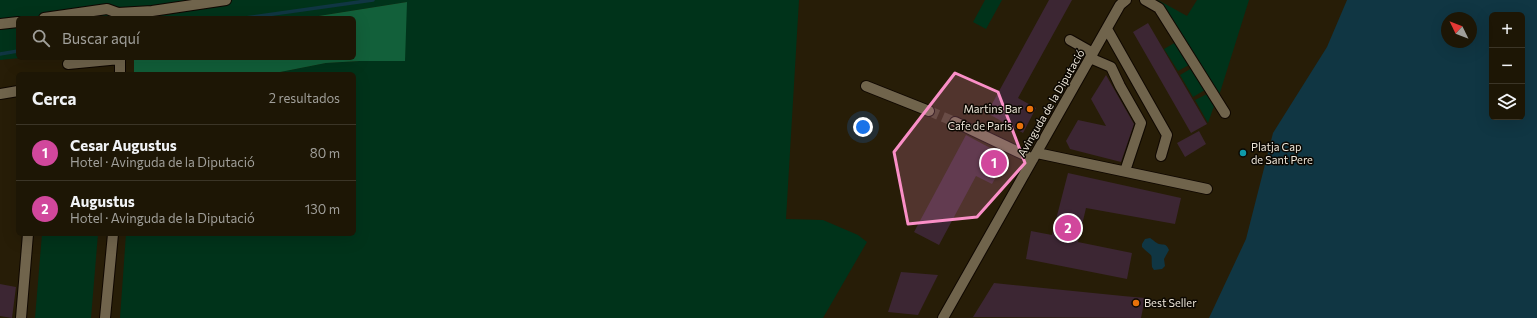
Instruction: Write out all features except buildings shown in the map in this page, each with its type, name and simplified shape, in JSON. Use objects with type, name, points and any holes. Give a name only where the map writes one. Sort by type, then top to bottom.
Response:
[{"type":"street","points":[[58,16],[107,9],[118,13],[152,11],[226,0]]},
{"type":"street","points":[[1145,0],[1159,8],[1225,113]]},
{"type":"street","name":"Avinguda de la Diputació","points":[[943,318],[1123,2]]},
{"type":"street","points":[[0,24],[16,22]]},
{"type":"street","points":[[1107,28],[1167,135],[1161,156]]},
{"type":"street","points":[[1070,40],[1111,66],[1120,86],[1141,123],[1125,171]]},
{"type":"street","points":[[68,64],[110,60]]},
{"type":"street","points":[[120,60],[120,72]]},
{"type":"street","points":[[866,86],[929,111]]},
{"type":"street","points":[[0,94],[16,91]]},
{"type":"street","points":[[956,122],[1035,156],[1125,171],[1207,189]]},
{"type":"street","points":[[21,318],[28,236]]},
{"type":"street","points":[[105,318],[112,236]]},
{"type":"highlighted area","points":[[955,73],[998,92],[1025,163],[977,217],[908,224],[894,152]]},
{"type":"green space","points":[[0,0],[799,0],[786,219],[823,220],[858,235],[867,242],[823,318],[120,318],[126,236],[356,236],[356,72],[280,72],[326,63],[360,61],[407,2],[319,16],[16,16],[16,58],[0,60]]},
{"type":"green space","points":[[985,0],[1002,0],[986,29],[973,22]]},
{"type":"green space","points":[[1158,0],[1187,16],[1197,0],[1249,0],[1217,102]]},
{"type":"green space","points":[[407,2],[405,61],[326,63],[280,72],[134,72],[134,60],[356,60],[356,16],[319,16]]},
{"type":"green space","points":[[1176,42],[1189,65],[1178,71],[1164,49]]},
{"type":"green space","points":[[1192,68],[1205,90],[1193,97],[1180,75]]},
{"type":"green space","points":[[1207,94],[1214,106],[1208,123],[1195,100]]},
{"type":"green space","points":[[42,236],[98,236],[91,318],[35,318]]},
{"type":"water","points":[[1347,0],[1537,0],[1537,318],[1209,318],[1246,239],[1273,133],[1327,47]]},
{"type":"water","points":[[1150,238],[1158,243],[1166,245],[1169,250],[1164,259],[1165,266],[1162,269],[1154,270],[1152,267],[1152,257],[1142,247],[1145,239]]},
{"type":"waterway","points":[[259,16],[373,0]]},
{"type":"waterway","points":[[0,54],[16,51]]},
{"type":"tunnel","points":[[929,111],[955,122]]},
{"type":"place","name":"Martins Bar","points":[[1030,109]]},
{"type":"place","name":"Cafe de Paris","points":[[1020,126]]},
{"type":"place","name":"Platja Cap de Sant Pere","points":[[1243,153]]},
{"type":"place","name":"Cesar Augustus","points":[[994,163]]},
{"type":"place","name":"Augustus","points":[[1068,228]]},
{"type":"place","name":"Best Seller","points":[[1136,303]]}]
